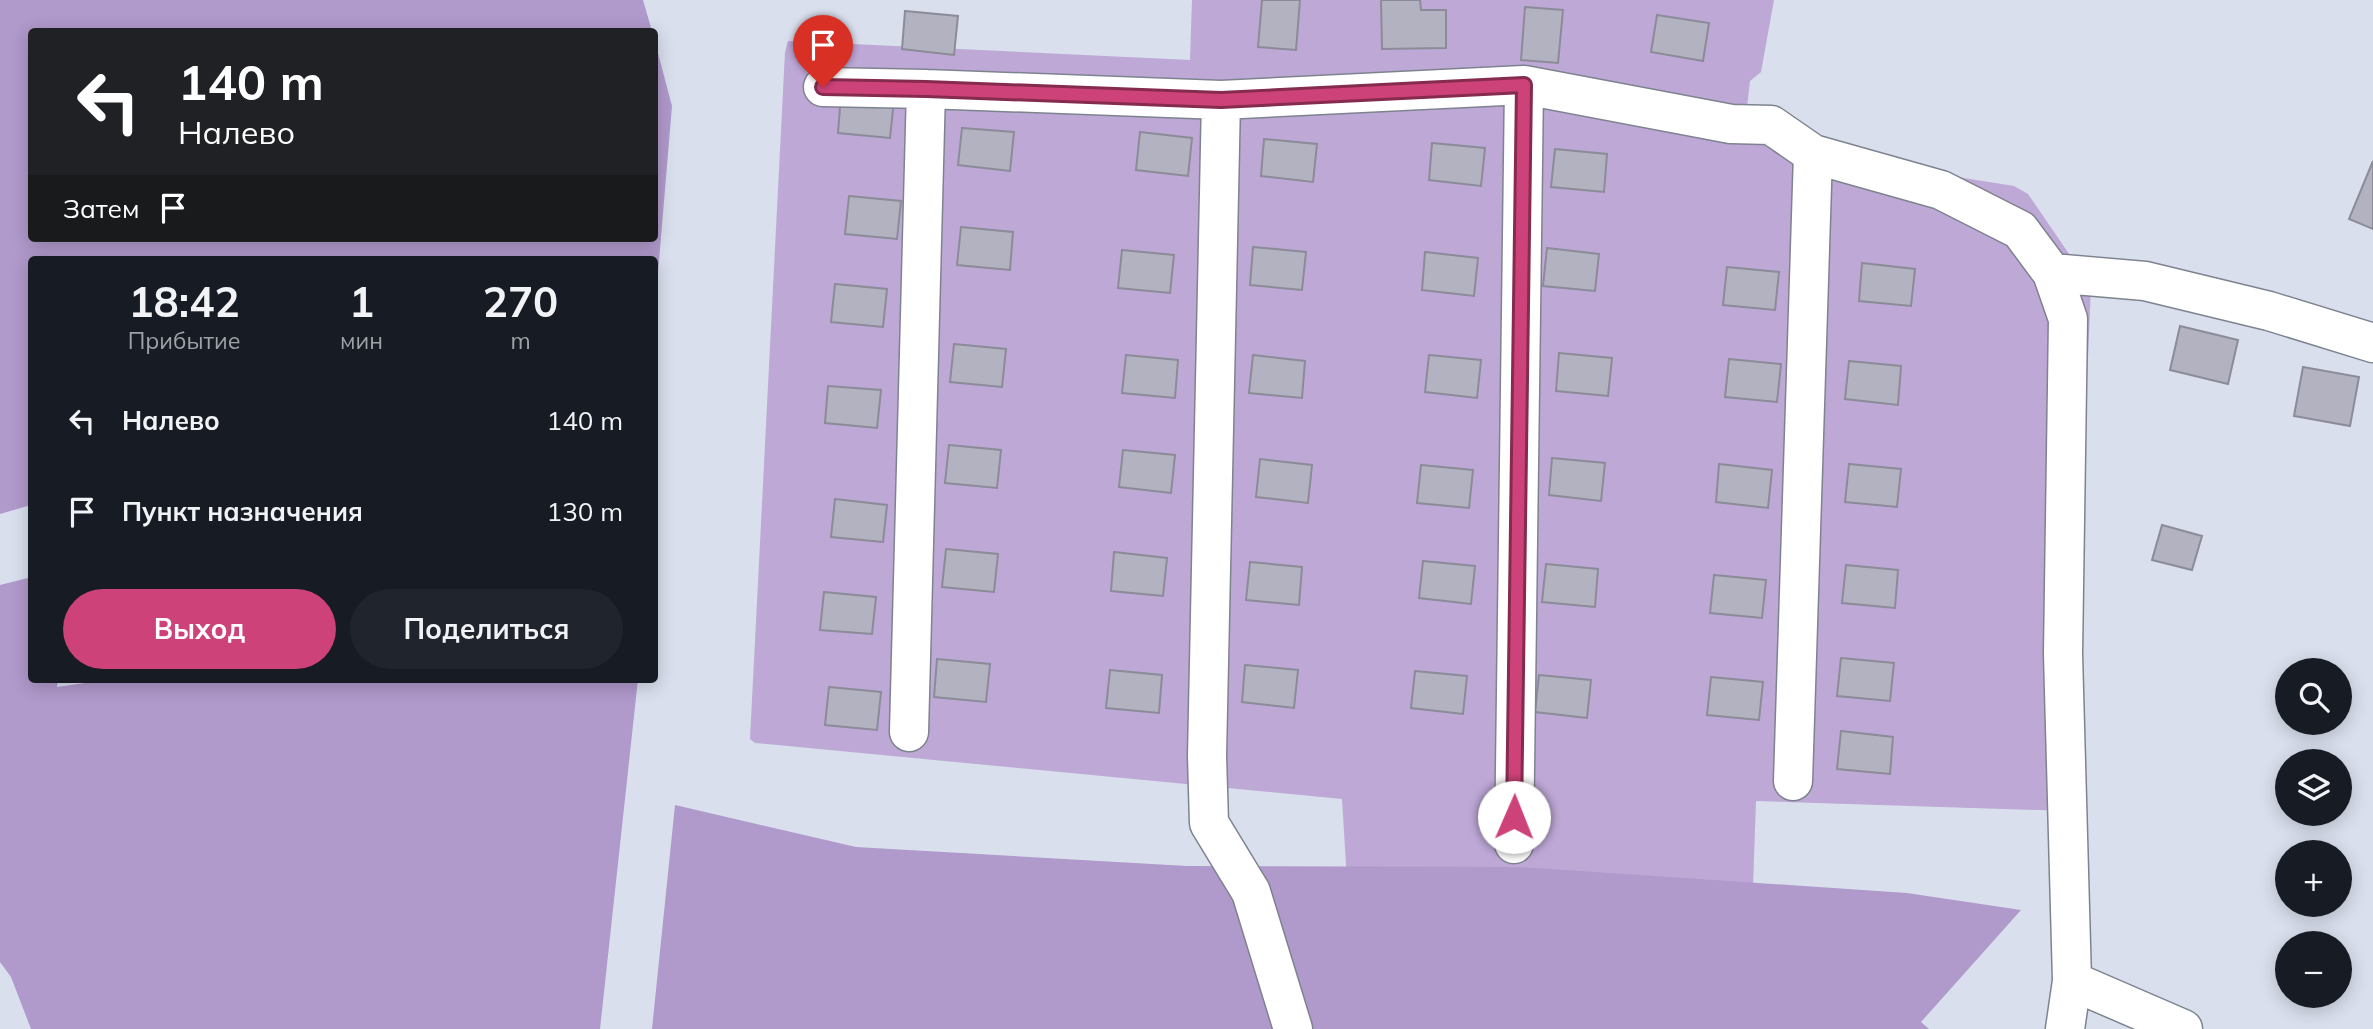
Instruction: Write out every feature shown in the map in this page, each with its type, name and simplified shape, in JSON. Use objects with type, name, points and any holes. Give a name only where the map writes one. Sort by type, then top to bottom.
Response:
[{"type":"street","points":[[1514,844],[1524,85]]},
{"type":"street","points":[[823,87],[1221,100],[1524,85],[1731,124],[1771,125],[1813,154],[1941,190],[2020,230],[2052,273],[2068,319],[2063,654],[2072,981],[2065,1029]]},
{"type":"street","points":[[909,732],[926,89]]},
{"type":"street","points":[[1221,100],[1207,756],[1209,823],[1251,892],[1293,1029]]},
{"type":"street","points":[[1793,781],[1813,154]]},
{"type":"street","points":[[2052,273],[2146,281],[2269,311],[2373,343]]},
{"type":"street","points":[[2072,981],[2183,1029]]},
{"type":"shaded area","points":[[0,0],[643,0],[651,28],[28,28],[28,242],[658,242],[658,53],[672,106],[658,272],[658,256],[28,256],[28,506],[0,514]]},
{"type":"shaded area","points":[[1192,0],[1774,0],[1761,72],[1750,81],[1747,107],[1813,154],[2014,186],[2028,194],[2091,286],[2069,811],[1756,801],[1748,1029],[1356,1029],[1342,799],[755,743],[750,739],[785,52],[788,41],[1190,60]]},
{"type":"shaded area","points":[[28,578],[28,683],[58,683],[57,687],[86,683],[638,683],[600,1029],[31,1029],[11,977],[0,962],[0,585]]},
{"type":"shaded area","points":[[675,805],[856,847],[1187,866],[1519,867],[1907,893],[2021,910],[1921,1022],[1929,1029],[652,1029]]},
{"type":"building","points":[[1262,0],[1300,0],[1296,50],[1258,47]]},
{"type":"building","points":[[1381,0],[1420,0],[1421,10],[1446,10],[1446,48],[1382,49]]},
{"type":"building","points":[[1525,7],[1563,10],[1558,63],[1521,60]]},
{"type":"building","points":[[905,11],[958,16],[954,55],[902,49]]},
{"type":"building","points":[[1657,15],[1709,23],[1703,61],[1651,52]]},
{"type":"building","points":[[841,95],[894,100],[890,138],[838,133]]},
{"type":"building","points":[[962,128],[1014,132],[1010,171],[958,165]]},
{"type":"building","points":[[1140,132],[1192,138],[1188,176],[1136,170]]},
{"type":"building","points":[[1264,139],[1317,144],[1313,182],[1261,176]]},
{"type":"building","points":[[1432,143],[1485,148],[1481,186],[1429,180]]},
{"type":"building","points":[[1555,149],[1607,154],[1604,192],[1551,187]]},
{"type":"building","points":[[2373,161],[2373,229],[2349,219]]},
{"type":"building","points":[[849,196],[901,201],[897,239],[845,234]]},
{"type":"building","points":[[961,227],[1013,232],[1010,270],[957,265]]},
{"type":"building","points":[[1253,247],[1306,252],[1302,290],[1250,285]]},
{"type":"building","points":[[1547,248],[1599,254],[1595,291],[1543,286]]},
{"type":"building","points":[[1122,250],[1174,255],[1170,293],[1118,288]]},
{"type":"building","points":[[1425,252],[1478,258],[1474,296],[1422,290]]},
{"type":"building","points":[[1862,263],[1915,269],[1911,306],[1859,301]]},
{"type":"building","points":[[1727,267],[1779,272],[1775,310],[1723,305]]},
{"type":"building","points":[[835,284],[887,289],[883,327],[831,322]]},
{"type":"building","points":[[2180,326],[2238,340],[2228,384],[2170,370]]},
{"type":"building","points":[[954,344],[1006,349],[1002,387],[950,382]]},
{"type":"building","points":[[1559,353],[1612,358],[1608,396],[1556,391]]},
{"type":"building","points":[[1126,355],[1178,360],[1175,398],[1122,393]]},
{"type":"building","points":[[1253,355],[1305,361],[1302,398],[1249,393]]},
{"type":"building","points":[[1429,355],[1481,360],[1477,398],[1425,392]]},
{"type":"building","points":[[1729,359],[1781,364],[1777,402],[1725,397]]},
{"type":"building","points":[[1849,361],[1901,366],[1898,405],[1845,399]]},
{"type":"building","points":[[2303,367],[2359,377],[2350,426],[2294,416]]},
{"type":"building","points":[[828,386],[881,390],[877,428],[825,423]]},
{"type":"building","points":[[949,445],[1001,450],[997,488],[945,483]]},
{"type":"building","points":[[1123,450],[1175,455],[1171,493],[1119,487]]},
{"type":"building","points":[[1552,458],[1605,463],[1601,501],[1549,495]]},
{"type":"building","points":[[1260,459],[1312,465],[1308,503],[1256,497]]},
{"type":"building","points":[[1719,464],[1772,470],[1768,508],[1716,502]]},
{"type":"building","points":[[1849,464],[1901,469],[1897,507],[1845,502]]},
{"type":"building","points":[[1421,465],[1473,470],[1469,508],[1417,503]]},
{"type":"building","points":[[835,499],[887,505],[883,542],[831,537]]},
{"type":"building","points":[[2162,525],[2202,536],[2192,570],[2152,560]]},
{"type":"building","points":[[946,549],[998,554],[994,592],[942,587]]},
{"type":"building","points":[[1114,552],[1167,558],[1163,596],[1111,591]]},
{"type":"building","points":[[1423,561],[1475,566],[1471,604],[1419,598]]},
{"type":"building","points":[[1250,562],[1302,567],[1299,605],[1246,600]]},
{"type":"building","points":[[1546,564],[1598,569],[1595,607],[1542,602]]},
{"type":"building","points":[[1846,565],[1898,570],[1895,608],[1842,603]]},
{"type":"building","points":[[1714,575],[1766,580],[1762,618],[1710,613]]},
{"type":"building","points":[[824,592],[876,597],[872,634],[820,630]]},
{"type":"building","points":[[1841,658],[1894,663],[1890,701],[1837,696]]},
{"type":"building","points":[[937,659],[990,664],[986,702],[934,697]]},
{"type":"building","points":[[1245,665],[1298,670],[1294,708],[1242,702]]},
{"type":"building","points":[[1110,670],[1162,675],[1159,713],[1106,708]]},
{"type":"building","points":[[1415,671],[1467,676],[1463,714],[1411,708]]},
{"type":"building","points":[[1539,675],[1591,680],[1587,718],[1535,712]]},
{"type":"building","points":[[1711,677],[1763,682],[1759,720],[1707,715]]},
{"type":"building","points":[[829,687],[881,692],[877,730],[825,725]]},
{"type":"building","points":[[1841,731],[1893,737],[1890,774],[1837,769]]},
{"type":"route","points":[[823,87],[1221,100],[1524,85],[1514,817]]}]
